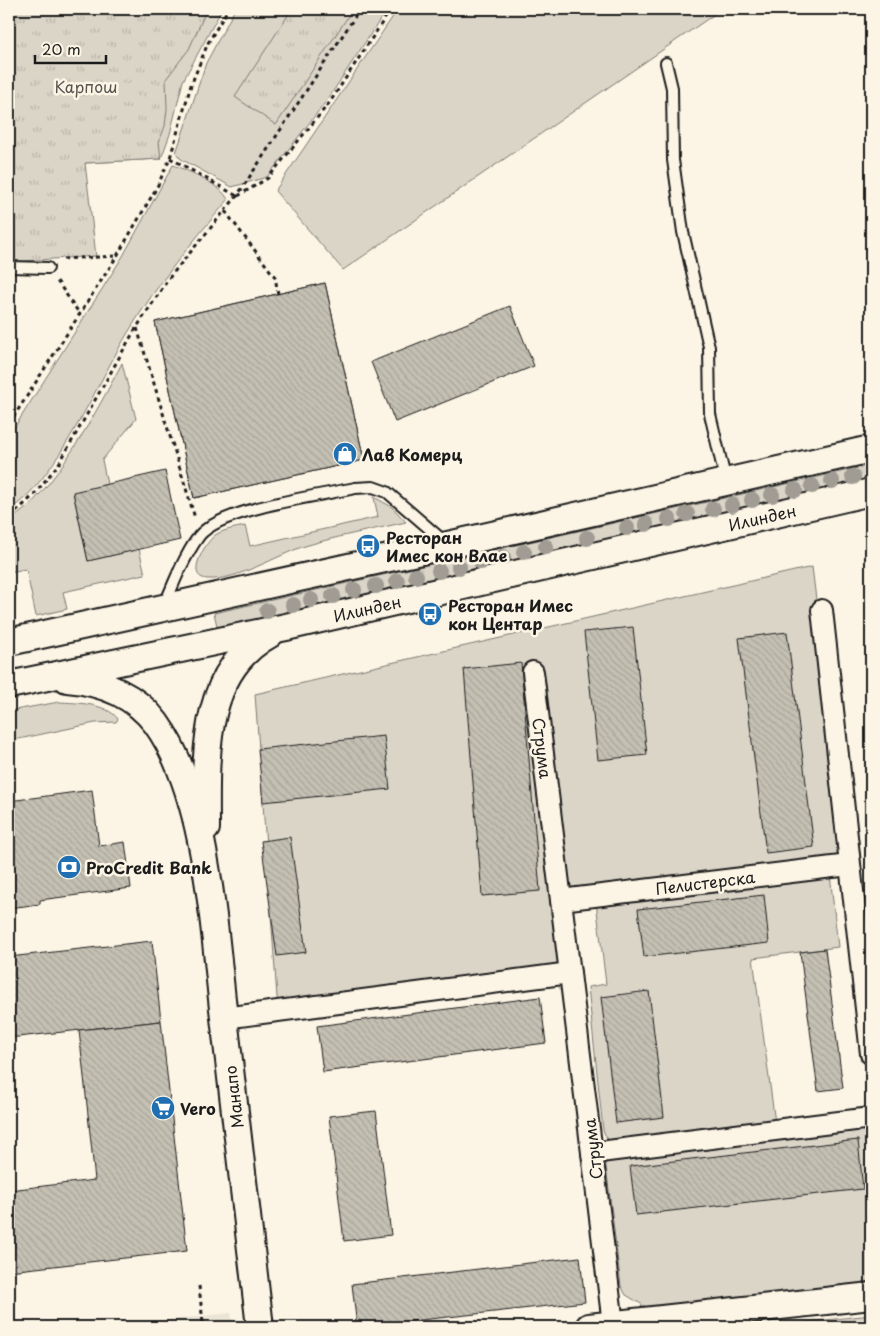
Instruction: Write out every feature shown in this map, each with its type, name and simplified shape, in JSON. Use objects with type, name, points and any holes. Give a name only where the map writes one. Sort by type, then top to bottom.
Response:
[{"type":"street","points":[[9,642],[448,546],[871,449]]},
{"type":"street","name":"Илинден","points":[[9,685],[286,627],[871,492]]},
{"type":"street","points":[[822,610],[850,865],[864,939],[871,1054]]},
{"type":"street","name":"Манапо","points":[[206,866],[207,769],[212,718],[218,693],[229,672],[246,650],[258,641],[286,627]]},
{"type":"street","name":"Струма","points":[[534,672],[592,1153],[601,1326]]},
{"type":"street","name":"Манапо","points":[[49,678],[88,681],[104,685],[131,699],[155,722],[171,748],[185,782],[206,866],[260,1327]]},
{"type":"street","name":"Пелистерска","points":[[561,900],[850,865]]},
{"type":"street","points":[[224,1018],[570,973]]},
{"type":"street","points":[[592,1153],[871,1118]]},
{"type":"street","points":[[601,1326],[871,1296]]},
{"type":"lane","points":[[666,63],[672,88],[673,160],[683,232],[709,347],[710,414],[726,482]]},
{"type":"lane","points":[[9,267],[48,268]]},
{"type":"lane","points":[[163,608],[200,535],[217,521],[229,516],[364,487],[380,488],[448,546]]},
{"type":"path","points":[[9,424],[117,256],[157,187],[170,158],[191,85],[208,43],[228,9]]},
{"type":"path","points":[[9,515],[18,511],[34,495],[60,462],[137,327],[169,278],[237,196],[360,9]]},
{"type":"path","points":[[237,196],[268,178],[330,102],[391,9]]},
{"type":"path","points":[[170,158],[237,196]]},
{"type":"path","points":[[225,210],[275,277],[278,294]]},
{"type":"path","points":[[79,314],[42,260],[117,256]]},
{"type":"path","points":[[137,327],[200,535]]},
{"type":"path","points":[[200,1286],[205,1326],[234,1323]]},
{"type":"shaded area","points":[[231,1313],[233,1327],[103,1327]]},
{"type":"green space","name":"Карпош","points":[[9,9],[207,9],[189,49],[166,79],[167,109],[165,126],[159,142],[161,159],[85,163],[96,256],[9,262]]},
{"type":"green space","points":[[118,9],[222,9],[183,81],[170,134],[161,159],[85,163]]},
{"type":"green space","points":[[235,9],[387,9],[328,99],[267,177],[232,187],[181,159],[176,153],[206,63]]},
{"type":"green space","points":[[292,9],[353,9],[276,125],[235,97]]},
{"type":"green space","points":[[398,9],[722,9],[343,270],[275,191]]},
{"type":"green space","points":[[173,165],[212,184],[228,200],[175,264],[151,297],[117,351],[60,454],[26,496],[9,510],[9,436],[123,256]]},
{"type":"green space","points":[[122,363],[136,419],[102,460],[107,484],[73,493],[88,561],[139,549],[145,574],[63,592],[67,609],[36,616],[26,569],[9,572],[9,520],[25,509],[41,493],[57,472],[88,426]]},
{"type":"green space","points":[[871,465],[871,480],[218,630],[214,613]]},
{"type":"green space","points":[[374,497],[392,507],[406,522],[305,546],[244,572],[219,579],[201,577],[198,573],[198,560],[213,537],[220,533],[245,526],[250,546],[378,517]]},
{"type":"green space","points":[[812,567],[849,865],[561,900],[570,973],[278,1011],[255,694]]},
{"type":"green space","points":[[59,702],[99,707],[113,714],[118,719],[116,722],[95,723],[9,741],[9,711]]},
{"type":"green space","points":[[830,874],[838,947],[753,958],[775,1123],[611,1142],[603,1130],[588,987],[606,984],[596,902]]},
{"type":"green space","points":[[855,1129],[864,1131],[871,1136],[871,1278],[867,1283],[854,1287],[648,1308],[626,1295],[621,1286],[605,1158]]},
{"type":"green space","points":[[871,1315],[871,1327],[761,1327]]},
{"type":"building","points":[[325,283],[364,460],[194,498],[155,322]],"holes":[[[274,337],[277,350],[295,346],[315,431],[247,445],[243,426],[223,431],[220,414],[257,406],[252,388],[240,391],[231,346]]]},
{"type":"building","points":[[325,283],[364,460],[194,498],[155,322]]},
{"type":"building","points":[[510,306],[534,366],[395,422],[371,362]]},
{"type":"building","points":[[165,471],[180,540],[88,561],[73,492]]},
{"type":"building","points":[[633,627],[647,755],[598,760],[584,632]]},
{"type":"building","points":[[787,632],[814,847],[766,853],[739,638]]},
{"type":"building","points":[[521,663],[540,891],[482,896],[464,669]]},
{"type":"building","points":[[384,736],[390,789],[263,802],[258,749]]},
{"type":"building","name":"ProCredit Bank","points":[[92,790],[99,846],[125,842],[131,888],[40,900],[40,904],[9,908],[9,801]]},
{"type":"building","points":[[868,836],[871,836],[871,862]]},
{"type":"building","points":[[290,837],[306,952],[277,956],[261,841]]},
{"type":"building","points":[[764,895],[769,943],[644,957],[638,909]]},
{"type":"building","points":[[152,941],[161,1021],[9,1038],[9,957]]},
{"type":"building","points":[[825,949],[843,1088],[818,1091],[800,952]]},
{"type":"building","points":[[649,991],[664,1117],[616,1123],[601,997]]},
{"type":"building","points":[[540,997],[546,1043],[323,1072],[317,1026]]},
{"type":"building","points":[[161,1021],[187,1251],[9,1271],[9,1190],[95,1180],[79,1030]]},
{"type":"building","points":[[376,1111],[391,1235],[344,1241],[329,1116]]},
{"type":"building","points":[[858,1140],[863,1189],[636,1215],[630,1166]]},
{"type":"building","points":[[580,1257],[585,1302],[357,1327],[352,1284]]},
{"type":"place","name":"Лав Комерц","points":[[345,454]]},
{"type":"place","name":"Ресторан Имес кон Влае","points":[[368,546]]},
{"type":"place","name":"Ресторан Имес кон Центар","points":[[430,614]]},
{"type":"place","name":"ProCredit Bank","points":[[69,867]]},
{"type":"place","name":"Vero","points":[[163,1108]]}]
